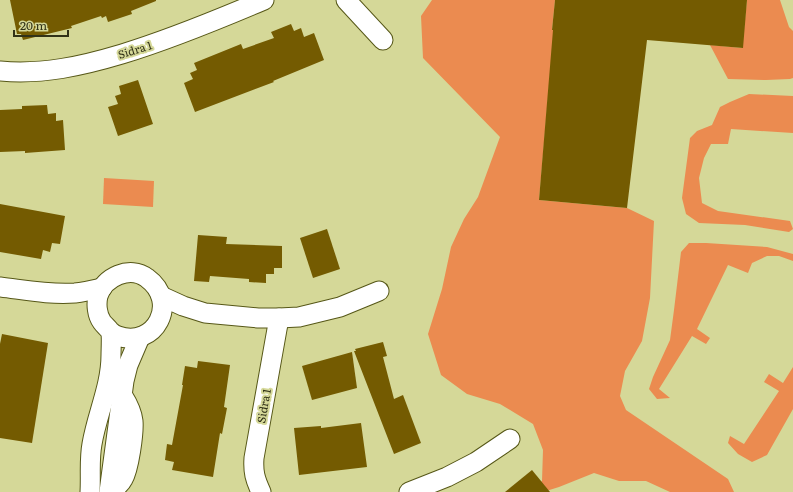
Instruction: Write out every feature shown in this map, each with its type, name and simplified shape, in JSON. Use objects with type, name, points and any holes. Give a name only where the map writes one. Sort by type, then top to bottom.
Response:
[{"type":"street","name":"Sidra 1","points":[[0,71],[42,72],[71,68],[105,59],[172,38],[264,0]]},
{"type":"street","points":[[346,0],[383,40]]},
{"type":"street","points":[[156,326],[161,316],[163,306],[161,296],[155,284],[146,276],[134,273],[122,273],[111,278],[102,288],[98,296],[98,316],[101,322],[117,336],[133,338],[140,337],[168,320],[205,313]]},
{"type":"street","points":[[0,287],[59,296],[98,316]]},
{"type":"street","points":[[45,293],[74,293],[102,288]]},
{"type":"street","points":[[161,296],[205,313],[258,318],[279,318],[299,316],[333,309],[360,300],[379,291]]},
{"type":"street","name":"Sidra 1","points":[[261,492],[256,482],[253,470],[254,458],[279,318]]},
{"type":"street","points":[[90,492],[90,456],[92,443],[105,393],[111,361],[110,331]]},
{"type":"street","points":[[109,492],[124,381],[128,365],[140,337]]},
{"type":"street","points":[[409,492],[447,477],[476,462],[510,440]]},
{"type":"shaded area","points":[[432,0],[555,0],[552,30],[578,32],[552,51],[539,200],[627,208],[654,221],[650,298],[642,341],[625,371],[620,396],[626,410],[728,479],[734,492],[670,492],[646,481],[619,481],[594,473],[543,492],[527,492],[542,481],[543,450],[533,424],[500,404],[467,394],[441,375],[428,334],[442,289],[451,247],[464,219],[478,197],[500,137],[423,58],[421,16]]},
{"type":"shaded area","points":[[747,0],[780,0],[789,27],[793,31],[793,78],[766,80],[728,79],[710,45],[742,48]]},
{"type":"shaded area","points":[[749,94],[793,96],[793,133],[731,129],[728,144],[711,144],[704,158],[699,178],[702,203],[718,211],[790,221],[793,229],[789,232],[745,225],[699,223],[686,214],[682,198],[690,138],[697,131],[712,125],[720,107]]},
{"type":"shaded area","points":[[104,178],[154,181],[153,207],[103,204]]},
{"type":"shaded area","points":[[689,243],[767,247],[793,254],[793,261],[779,256],[767,256],[752,263],[748,273],[728,265],[697,329],[710,338],[706,344],[692,336],[659,389],[670,398],[657,399],[649,389],[670,340],[681,252]]},
{"type":"shaded area","points":[[793,367],[793,409],[767,455],[752,462],[738,454],[728,443],[730,436],[744,444],[779,391],[764,382],[769,374],[783,383]]},
{"type":"building","points":[[10,0],[156,1],[131,11],[132,14],[108,22],[106,16],[102,18],[101,16],[71,26],[72,28],[23,40],[21,34],[17,34]]},
{"type":"building","points":[[555,0],[747,0],[743,48],[647,40],[627,208],[539,200]]},
{"type":"building","points":[[291,24],[294,31],[301,28],[304,37],[314,33],[324,60],[273,81],[274,82],[195,112],[184,83],[193,79],[190,73],[197,70],[194,63],[241,44],[243,49],[274,38],[271,32]]},
{"type":"building","points":[[138,80],[153,124],[118,136],[108,107],[118,104],[115,96],[121,94],[119,86]]},
{"type":"building","points":[[47,105],[48,114],[56,113],[56,121],[63,120],[65,150],[25,153],[25,151],[0,152],[0,110],[22,109],[22,106]]},
{"type":"building","points":[[0,204],[65,216],[60,244],[52,243],[50,252],[43,250],[41,259],[0,252]]},
{"type":"building","points":[[327,229],[340,269],[313,278],[300,238]]},
{"type":"building","points":[[198,235],[227,237],[226,244],[282,246],[282,268],[274,268],[274,274],[266,274],[266,283],[249,282],[249,279],[210,276],[209,282],[194,281]]},
{"type":"building","points":[[2,334],[48,343],[32,443],[0,438],[0,344]]},
{"type":"building","points":[[383,342],[387,356],[383,357],[394,399],[403,395],[421,443],[394,454],[354,351],[356,351],[355,349]]},
{"type":"building","points":[[352,352],[357,388],[312,400],[302,366]]},
{"type":"building","points":[[198,361],[230,365],[224,407],[227,408],[222,434],[220,433],[213,477],[172,470],[174,462],[165,460],[167,444],[172,445],[185,366],[197,368]]},
{"type":"building","points":[[361,423],[367,467],[299,475],[294,428],[321,426],[321,428]]},
{"type":"building","points":[[532,470],[550,492],[505,492]]}]
